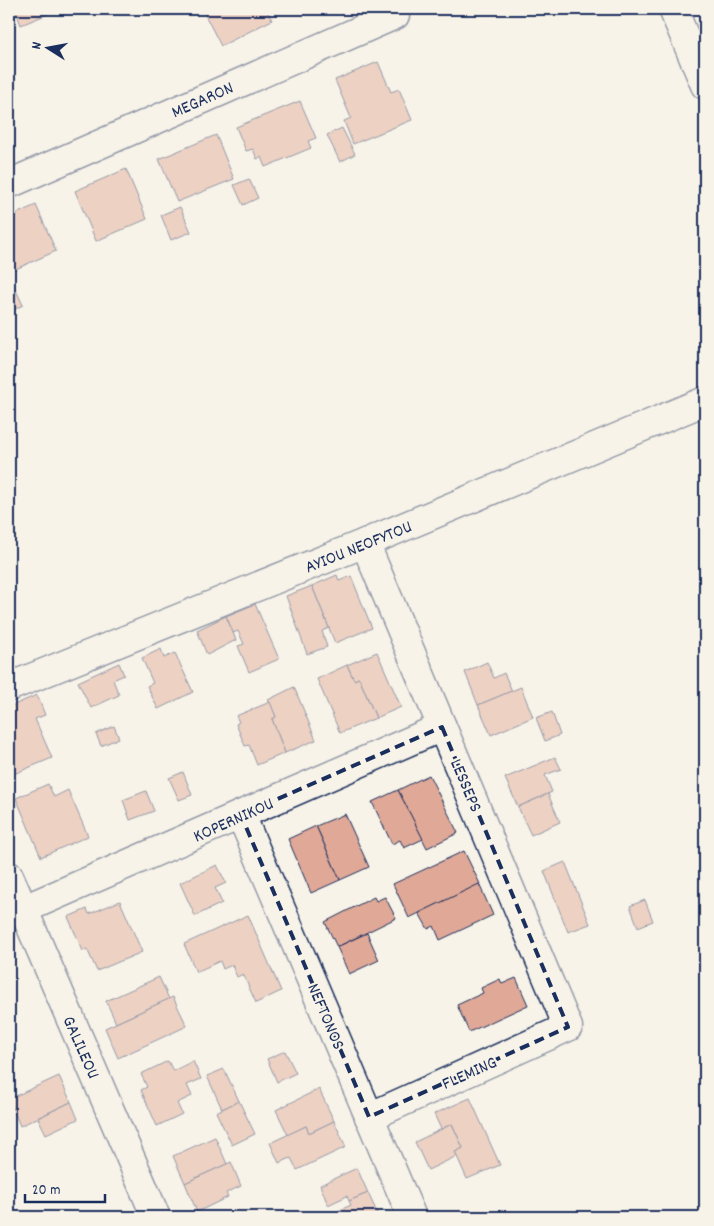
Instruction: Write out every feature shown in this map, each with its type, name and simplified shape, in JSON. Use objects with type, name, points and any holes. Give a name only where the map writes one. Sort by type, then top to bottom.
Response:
[{"type":"street","points":[[673,9],[705,85]]},
{"type":"street","name":"MEGARON","points":[[9,184],[393,12]]},
{"type":"street","name":"AYIOU NEOFYTOU","points":[[9,687],[365,543],[705,401]]},
{"type":"street","name":"LESSEPS","points":[[365,543],[568,1027]]},
{"type":"street","name":"KOPERNIKOU","points":[[22,910],[442,727]]},
{"type":"street","name":"NEFTONOS","points":[[241,816],[412,1217]]},
{"type":"street","name":"GALILEOU","points":[[9,876],[22,910],[156,1217]]},
{"type":"street","name":"FLEMING","points":[[369,1117],[568,1027]]},
{"type":"highlighted area","points":[[442,727],[568,1027],[369,1117],[241,815]]},
{"type":"building","points":[[15,9],[46,9],[48,14],[21,25]]},
{"type":"building","points":[[46,9],[62,9],[48,14]]},
{"type":"building","points":[[202,9],[266,9],[272,20],[221,46]]},
{"type":"building","points":[[378,62],[391,92],[399,89],[412,120],[353,144],[344,121],[351,118],[335,80]]},
{"type":"building","points":[[300,101],[316,138],[308,141],[311,148],[265,167],[261,157],[257,159],[253,149],[246,151],[236,127]]},
{"type":"building","points":[[342,128],[355,154],[340,162],[327,135]]},
{"type":"building","points":[[216,135],[234,179],[177,202],[159,159]]},
{"type":"building","points":[[126,169],[147,219],[96,241],[75,191]]},
{"type":"building","points":[[249,179],[258,198],[243,205],[234,185]]},
{"type":"building","points":[[36,205],[56,251],[9,272],[9,217]]},
{"type":"building","points":[[180,207],[191,232],[171,240],[161,215]]},
{"type":"building","points":[[14,286],[23,305],[9,312],[9,288]]},
{"type":"building","points":[[337,575],[339,581],[351,576],[372,628],[335,643],[312,586]]},
{"type":"building","points":[[312,586],[329,628],[322,631],[327,647],[307,654],[286,596]]},
{"type":"building","points":[[255,604],[279,659],[249,672],[238,646],[244,644],[238,631],[233,633],[226,616]]},
{"type":"building","points":[[226,616],[236,640],[207,655],[197,630]]},
{"type":"building","points":[[161,649],[164,658],[175,653],[193,692],[158,709],[147,686],[153,683],[142,658]]},
{"type":"building","points":[[377,652],[401,707],[376,718],[359,678],[354,680],[347,665]]},
{"type":"building","points":[[487,662],[494,678],[504,673],[512,691],[478,705],[465,672]]},
{"type":"building","points":[[119,663],[124,675],[113,680],[119,695],[91,708],[78,682]]},
{"type":"building","points":[[347,665],[354,680],[359,678],[376,718],[340,733],[317,679]]},
{"type":"building","points":[[294,687],[316,740],[285,753],[272,719],[276,717],[268,700]]},
{"type":"building","points":[[521,687],[533,717],[491,735],[478,705]]},
{"type":"building","points":[[37,695],[45,715],[35,719],[52,758],[9,776],[9,707]]},
{"type":"building","points":[[270,702],[276,717],[272,719],[285,753],[257,765],[249,745],[245,746],[236,724],[239,722],[236,716]]},
{"type":"building","points":[[552,712],[560,735],[545,741],[536,718]]},
{"type":"building","points":[[114,726],[119,738],[101,746],[96,734]]},
{"type":"building","points":[[555,757],[561,769],[545,775],[552,792],[518,807],[505,778]]},
{"type":"building","points":[[183,772],[192,795],[179,800],[169,778]]},
{"type":"building","points":[[429,775],[458,833],[427,848],[398,790]]},
{"type":"building","points":[[48,784],[54,797],[68,790],[88,836],[41,857],[16,798]]},
{"type":"building","points":[[398,790],[423,839],[404,848],[400,840],[392,844],[372,802]]},
{"type":"building","points":[[146,791],[154,811],[130,820],[123,800]]},
{"type":"building","points":[[548,794],[560,822],[531,835],[518,807]]},
{"type":"building","points":[[345,814],[369,867],[340,880],[316,826]]},
{"type":"building","points":[[316,826],[340,880],[311,893],[288,839]]},
{"type":"building","points":[[464,851],[480,884],[409,918],[393,884]]},
{"type":"building","points":[[565,862],[590,924],[568,932],[544,871]]},
{"type":"building","points":[[217,865],[226,883],[215,888],[222,903],[195,916],[180,883]]},
{"type":"building","points":[[479,884],[493,915],[440,940],[434,926],[428,929],[419,913]]},
{"type":"building","points":[[374,897],[376,901],[385,897],[396,918],[337,947],[325,922]]},
{"type":"building","points":[[645,900],[653,921],[638,927],[630,906]]},
{"type":"building","points":[[120,901],[142,952],[97,971],[87,949],[83,951],[68,917],[87,909],[89,914]]},
{"type":"building","points":[[248,915],[281,991],[256,1003],[243,974],[237,977],[232,965],[223,969],[220,961],[196,972],[184,944]]},
{"type":"building","points":[[367,933],[379,960],[349,974],[337,947]]},
{"type":"building","points":[[159,977],[169,999],[116,1023],[106,1001]]},
{"type":"building","points":[[516,978],[528,1005],[469,1032],[457,1005],[483,993],[481,988],[500,979],[502,984]]},
{"type":"building","points":[[173,997],[187,1026],[118,1058],[105,1028]]},
{"type":"building","points":[[285,1051],[296,1073],[277,1082],[267,1059]]},
{"type":"building","points":[[168,1061],[173,1071],[193,1061],[201,1079],[187,1085],[192,1096],[177,1103],[182,1114],[157,1126],[141,1090],[147,1087],[141,1074]]},
{"type":"building","points":[[224,1069],[239,1101],[222,1109],[207,1076]]},
{"type":"building","points":[[59,1076],[71,1102],[20,1126],[9,1099]]},
{"type":"building","points":[[319,1089],[334,1121],[309,1133],[306,1126],[288,1135],[276,1110]]},
{"type":"building","points":[[470,1098],[500,1165],[467,1179],[455,1152],[463,1148],[452,1124],[441,1129],[434,1114]]},
{"type":"building","points":[[239,1101],[255,1134],[232,1145],[216,1112]]},
{"type":"building","points":[[71,1102],[78,1119],[46,1134],[38,1118]]},
{"type":"building","points":[[334,1121],[346,1147],[297,1170],[291,1158],[279,1163],[270,1143],[306,1126],[309,1133]]},
{"type":"building","points":[[452,1124],[463,1148],[455,1152],[457,1156],[428,1170],[415,1142]]},
{"type":"building","points":[[215,1137],[227,1164],[185,1183],[173,1156]]},
{"type":"building","points":[[231,1162],[241,1186],[226,1193],[228,1197],[197,1212],[185,1183]]},
{"type":"building","points":[[357,1168],[368,1193],[349,1201],[347,1196],[328,1205],[320,1185]]},
{"type":"building","points":[[368,1193],[379,1217],[325,1217],[351,1205],[349,1201]]}]
